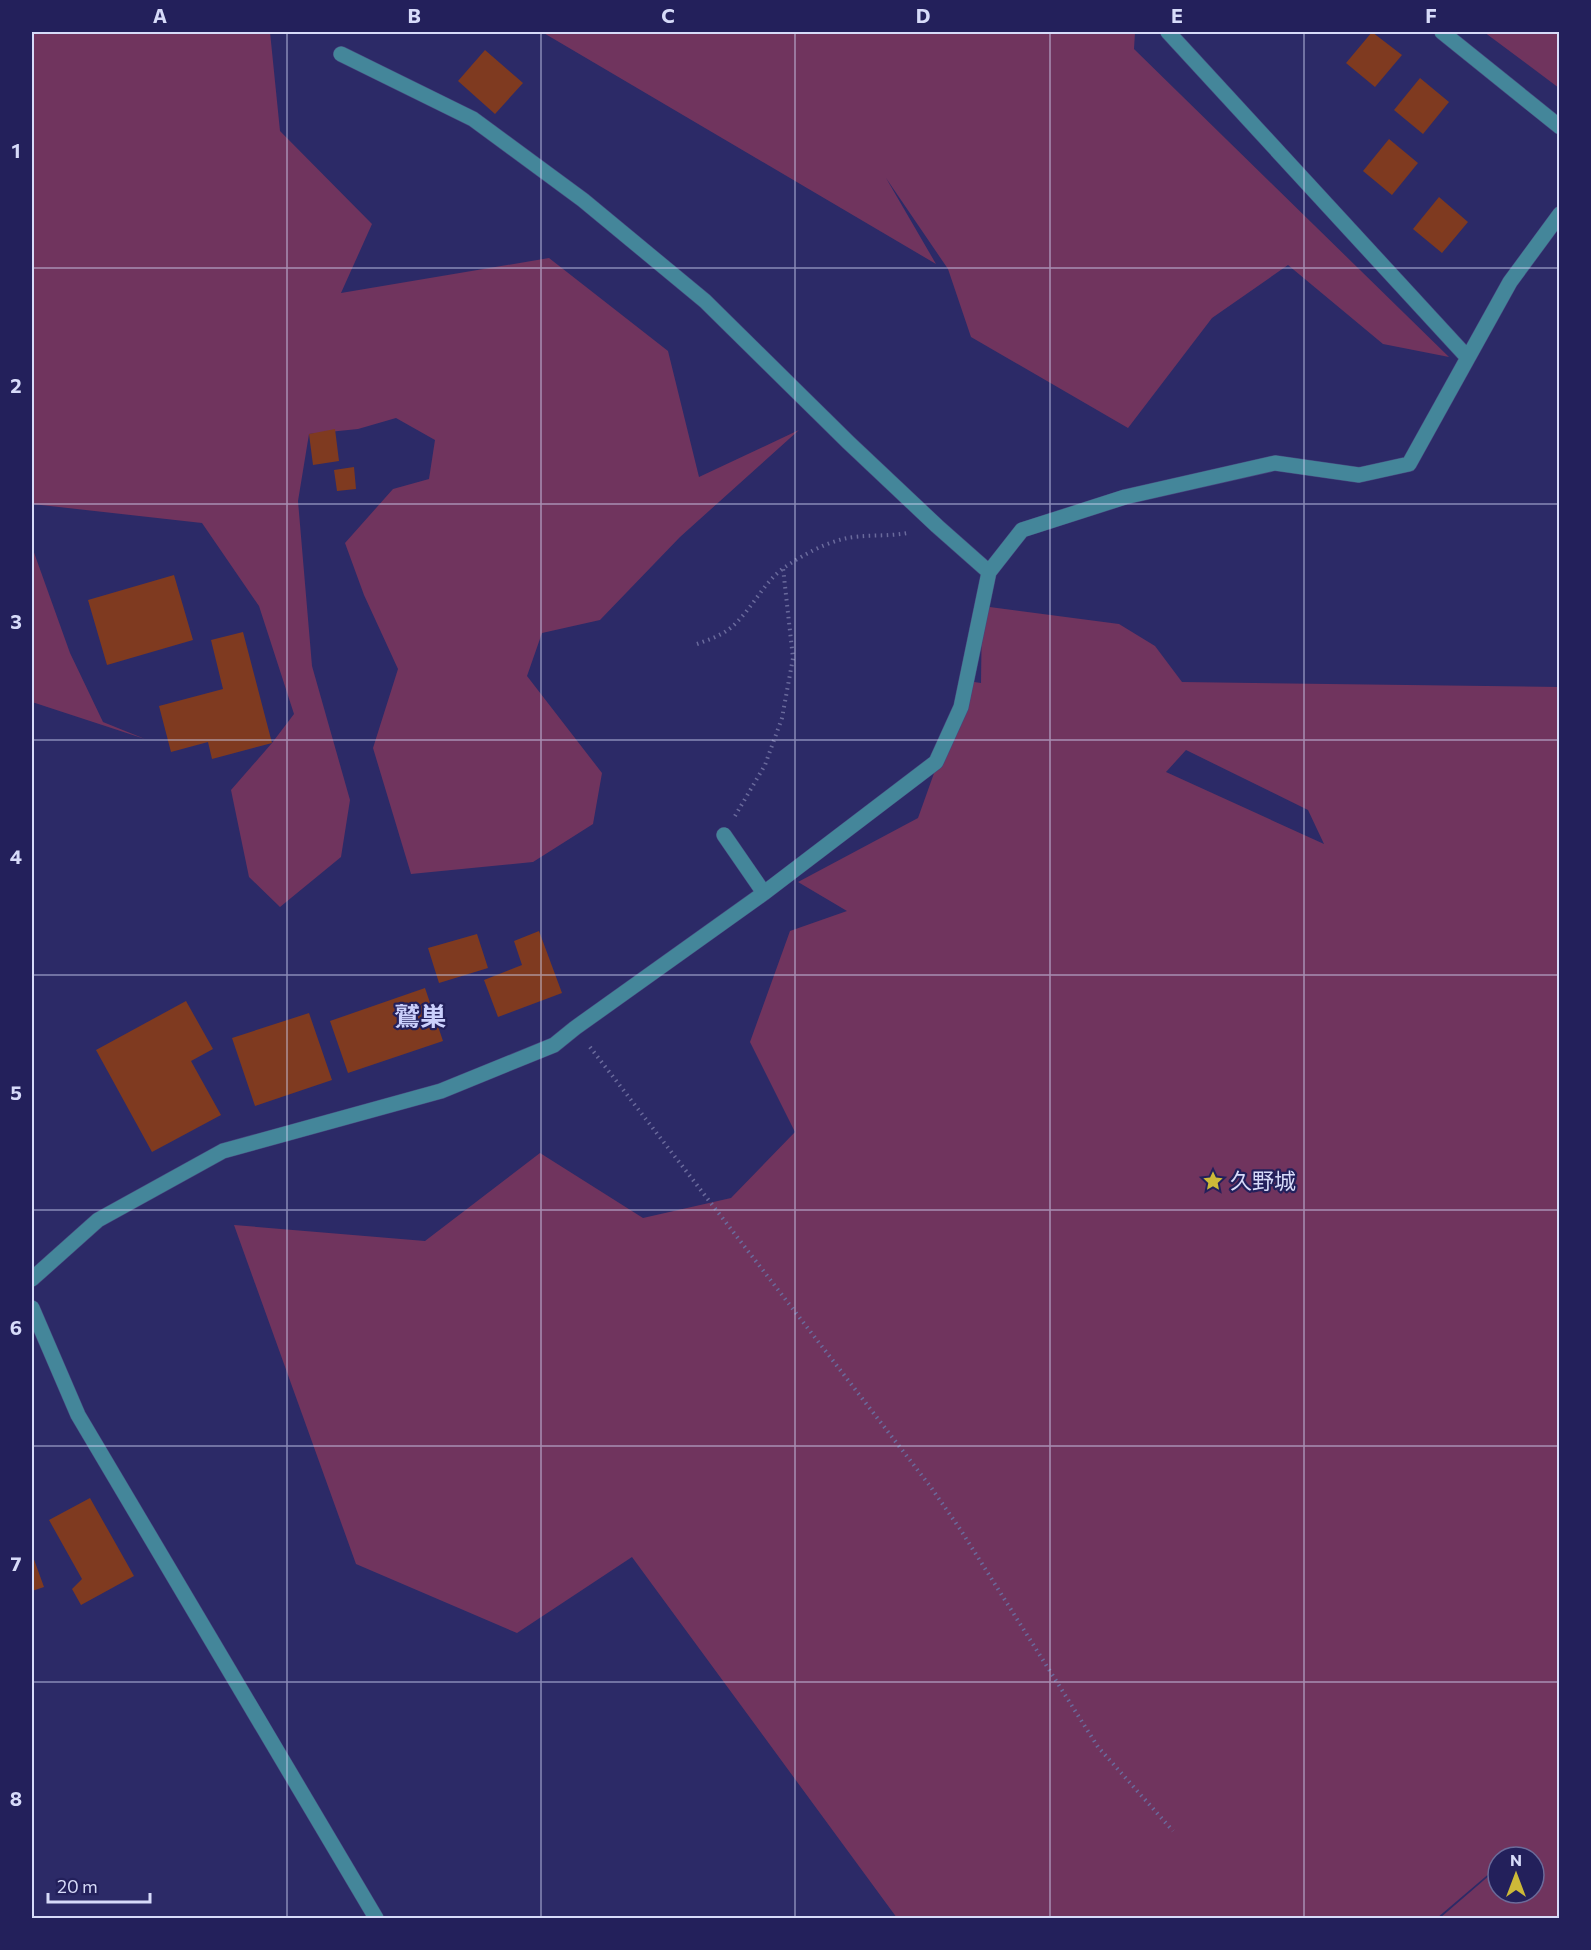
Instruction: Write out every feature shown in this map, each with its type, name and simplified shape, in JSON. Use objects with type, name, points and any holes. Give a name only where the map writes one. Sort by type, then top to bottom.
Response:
[{"type":"street","points":[[1168,32],[1468,358]]},
{"type":"street","points":[[1442,32],[1560,127]]},
{"type":"street","points":[[341,54],[473,119],[583,200],[705,301],[848,442],[989,572]]},
{"type":"street","points":[[32,1279],[98,1220],[223,1151],[441,1091],[554,1045],[764,892],[936,762],[961,707],[989,572],[1022,530],[1125,496],[1275,463],[1359,475],[1409,464],[1510,282],[1560,214]]},
{"type":"street","points":[[724,835],[764,892]]},
{"type":"street","points":[[32,1308],[78,1415],[376,1918]]},
{"type":"path","points":[[697,644],[719,636],[736,623],[759,593],[783,568],[816,549],[844,539],[891,536],[937,526]]},
{"type":"path","points":[[724,835],[765,765],[783,718],[793,658],[783,568]]},
{"type":"path","points":[[575,1028],[930,1486],[960,1529],[1098,1747],[1173,1831]]},
{"type":"shaded area","points":[[32,32],[270,32],[280,131],[372,224],[341,293],[549,258],[668,351],[699,477],[799,430],[680,537],[600,620],[542,633],[527,676],[602,773],[593,824],[533,862],[411,874],[373,748],[398,669],[364,595],[345,543],[393,489],[429,479],[435,440],[396,418],[358,429],[309,434],[298,501],[312,666],[350,800],[341,857],[280,907],[249,877],[231,790],[294,714],[259,606],[202,523],[32,504]]},
{"type":"shaded area","points":[[542,32],[1135,32],[1134,49],[1449,357],[1383,344],[1288,265],[1212,318],[1128,428],[971,337],[948,269],[886,178],[936,264]]},
{"type":"shaded area","points":[[1484,32],[1559,32],[1559,88]]},
{"type":"shaded area","points":[[32,547],[70,653],[103,722],[145,739],[32,702]]},
{"type":"shaded area","points":[[982,606],[1119,624],[1155,646],[1182,682],[1559,687],[1559,1918],[1440,1918],[1486,1878],[1486,1905],[1546,1905],[1546,1845],[1486,1845],[1486,1876],[1437,1918],[897,1918],[632,1557],[517,1633],[356,1564],[234,1225],[425,1241],[540,1153],[643,1218],[731,1198],[795,1132],[750,1042],[790,931],[847,911],[798,882],[918,818],[967,681],[981,683]],"holes":[[[1186,750],[1308,810],[1324,844],[1166,772]]]},
{"type":"building","points":[[1372,32],[1402,55],[1375,87],[1346,63]]},
{"type":"building","points":[[485,50],[523,83],[495,114],[458,81]]},
{"type":"building","points":[[1420,78],[1449,102],[1423,134],[1394,110]]},
{"type":"building","points":[[1389,139],[1418,163],[1392,195],[1363,171]]},
{"type":"building","points":[[1439,197],[1468,222],[1442,253],[1413,229]]},
{"type":"building","points":[[335,429],[339,461],[313,465],[309,434]]},
{"type":"building","points":[[354,467],[356,489],[337,491],[334,470]]},
{"type":"building","points":[[174,575],[193,640],[107,665],[88,600]]},
{"type":"building","points":[[243,632],[272,743],[212,759],[208,742],[171,752],[159,706],[223,689],[211,640]]},
{"type":"building","points":[[539,931],[562,993],[498,1017],[484,980],[522,965],[514,941]]},
{"type":"building","points":[[477,934],[488,968],[439,983],[428,948]]},
{"type":"building","points":[[425,988],[443,1041],[348,1073],[330,1021]]},
{"type":"building","points":[[186,1001],[213,1049],[191,1061],[221,1115],[152,1152],[96,1050]]},
{"type":"building","points":[[309,1013],[332,1080],[255,1106],[232,1038]]},
{"type":"building","points":[[90,1498],[134,1576],[81,1605],[72,1589],[82,1579],[49,1520]]},
{"type":"building","points":[[32,1554],[44,1587],[32,1591]]},
{"type":"place","name":"久野城","points":[[1213,1181]]},
{"type":"district","name":"鷲巣","points":[[420,1017]]}]
